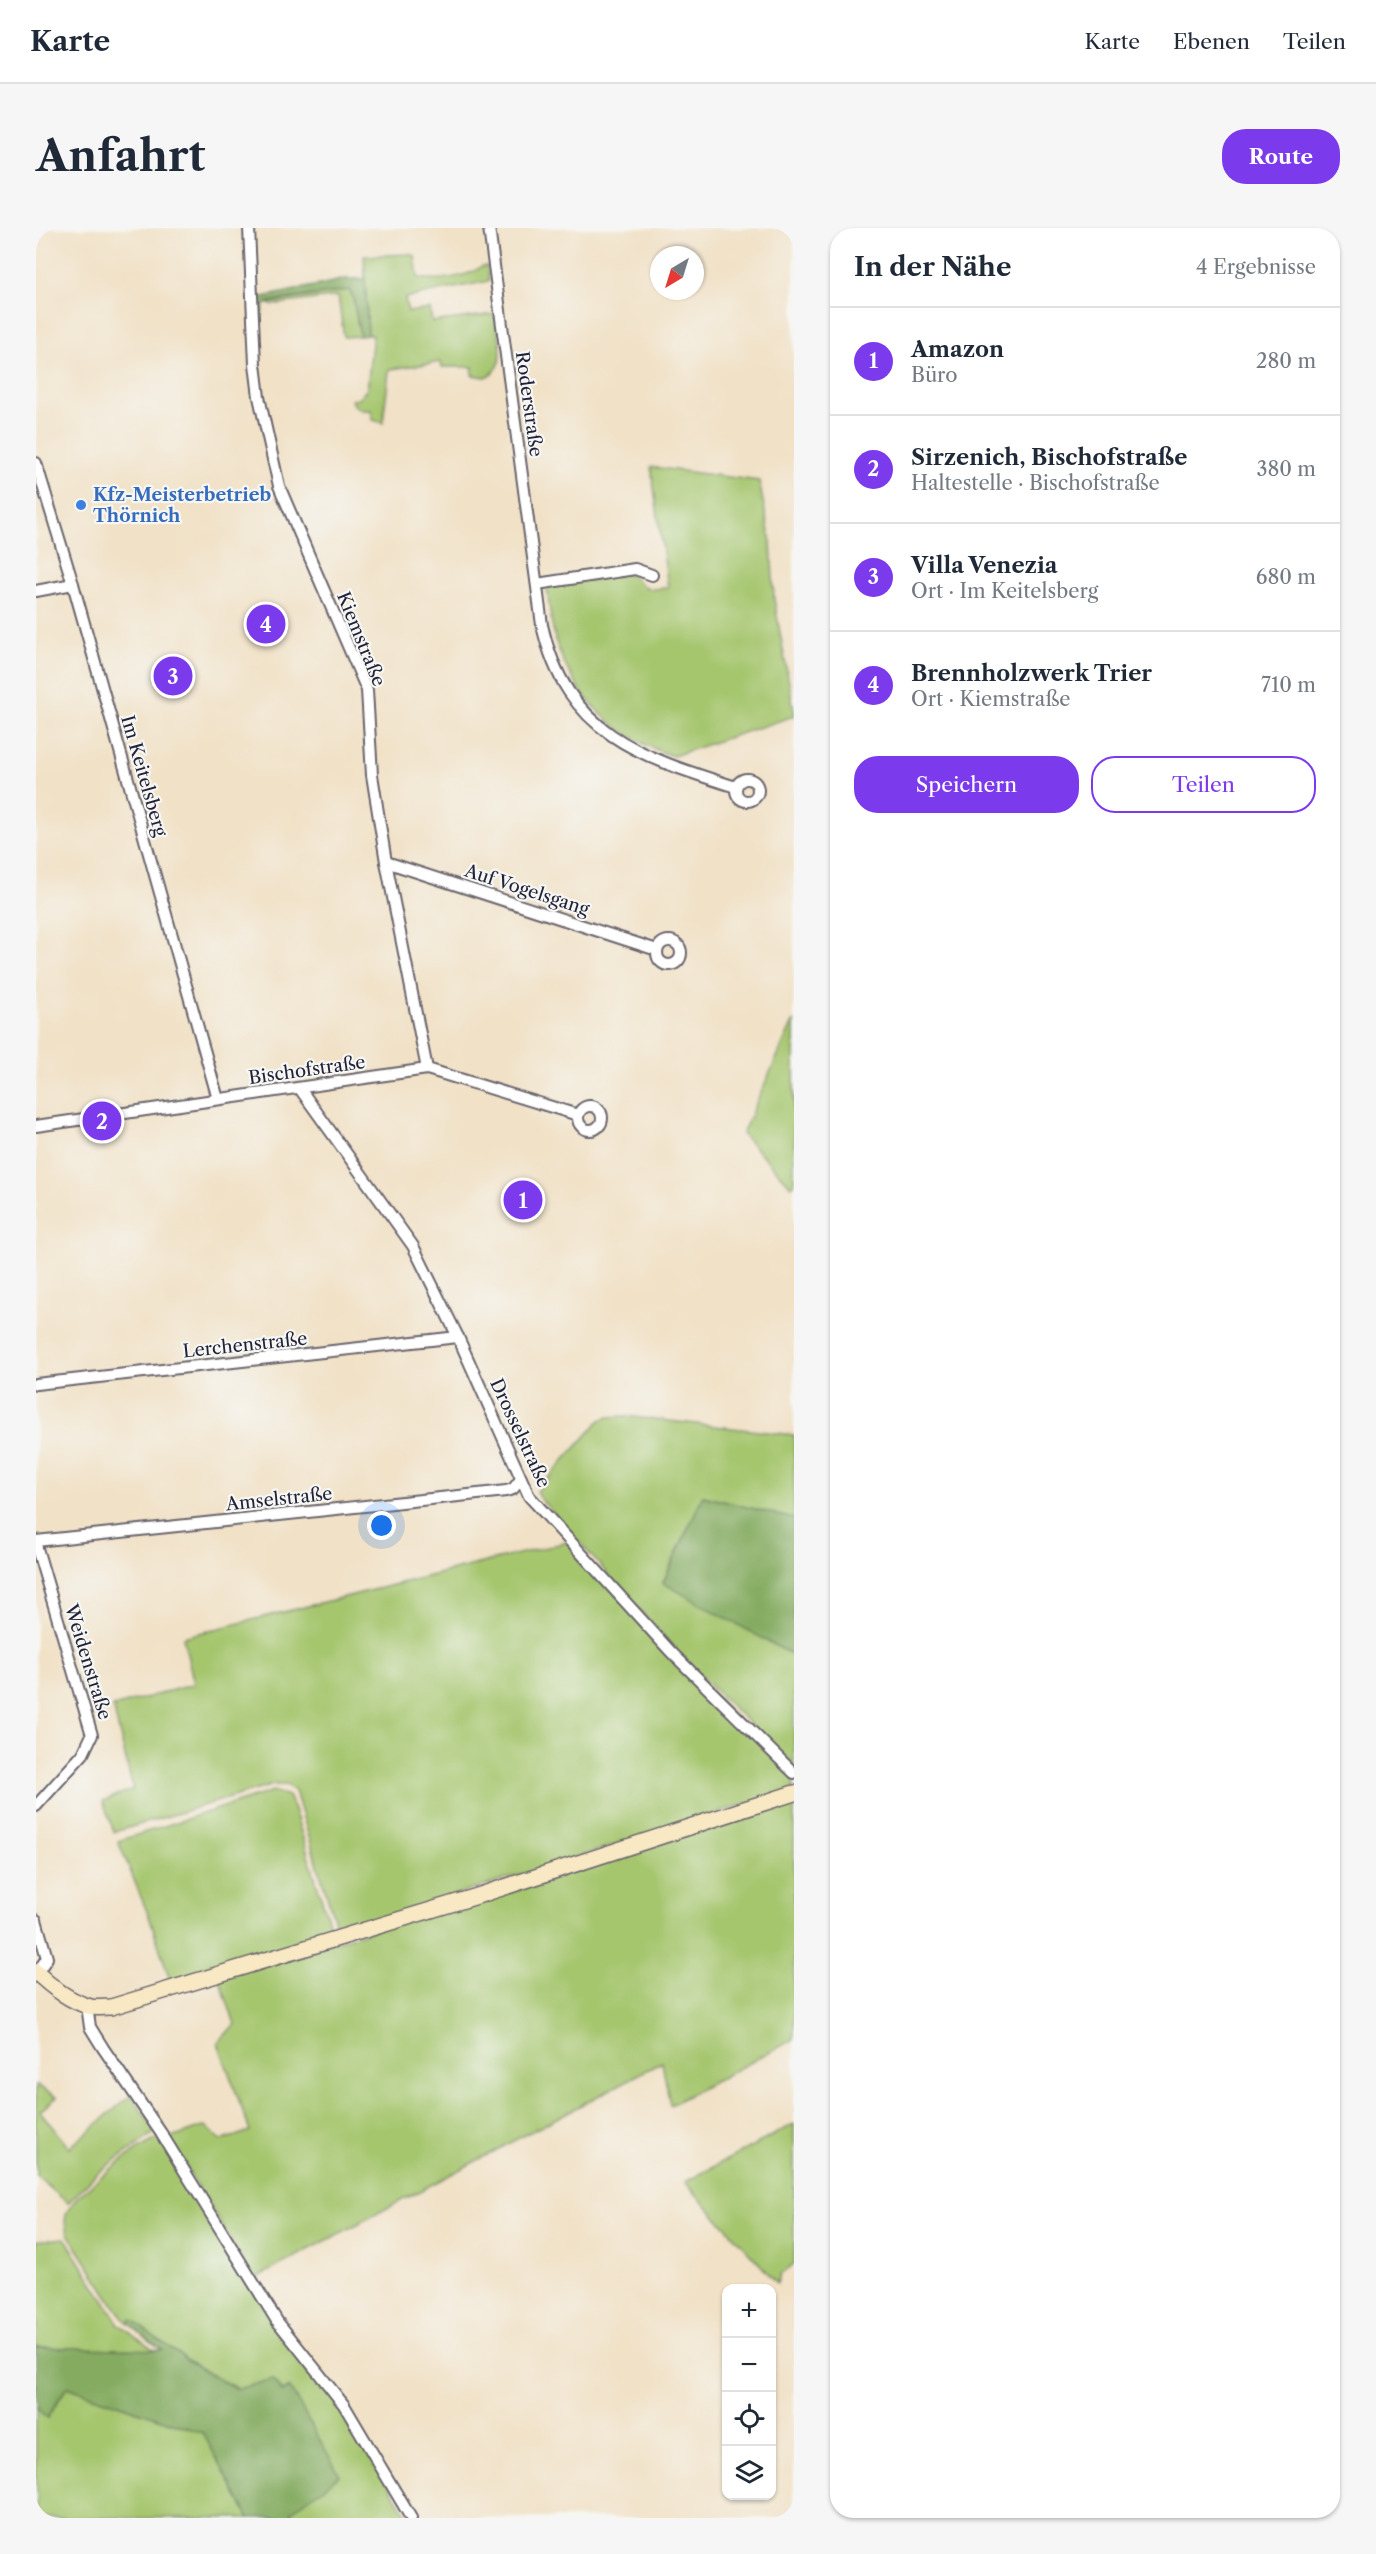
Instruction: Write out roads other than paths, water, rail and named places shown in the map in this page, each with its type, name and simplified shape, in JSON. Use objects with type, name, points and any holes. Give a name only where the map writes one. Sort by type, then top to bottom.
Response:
[{"type":"main road","points":[[38,1977],[87,2005],[111,2007],[337,1939],[392,1920],[474,1898],[794,1793]]},
{"type":"street","name":"Kiemstraße","points":[[249,228],[255,364],[259,397],[279,486],[367,690],[372,775],[386,862],[427,1069]]},
{"type":"street","name":"Roderstraße","points":[[489,228],[542,625],[550,653],[570,696],[609,735],[634,750],[694,774],[736,787]]},
{"type":"street","name":"Im Keitelsberg","points":[[36,463],[73,584],[218,1099]]},
{"type":"street","points":[[537,584],[635,569],[652,575]]},
{"type":"street","points":[[36,591],[73,584]]},
{"type":"street","name":"Auf Vogelsgang","points":[[386,862],[657,950]]},
{"type":"street","name":"Bischofstraße","points":[[36,1126],[427,1069],[578,1115]]},
{"type":"street","name":"Drosselstraße","points":[[300,1089],[413,1246],[458,1337],[529,1496],[671,1652],[794,1773]]},
{"type":"street","name":"Lerchenstraße","points":[[36,1384],[458,1337]]},
{"type":"street","name":"Amselstraße","points":[[36,1543],[506,1491],[513,1489],[521,1479]]},
{"type":"street","name":"Weidenstraße","points":[[36,1543],[92,1735],[83,1754],[36,1806]]},
{"type":"street","points":[[36,1920],[47,1958],[38,1977]]},
{"type":"street","points":[[87,2005],[90,2027],[161,2133],[277,2322],[344,2405],[411,2518]]},
{"type":"place","name":"Kfz-Meisterbetrieb Thörnich","points":[[81,505]]},
{"type":"place","name":"Brennholzwerk Trier","points":[[266,624]]},
{"type":"place","name":"Villa Venezia","points":[[173,676]]},
{"type":"place","name":"Sirzenich, Bischofstraße","points":[[102,1121]]},
{"type":"place","name":"Amazon","points":[[523,1200]]}]
